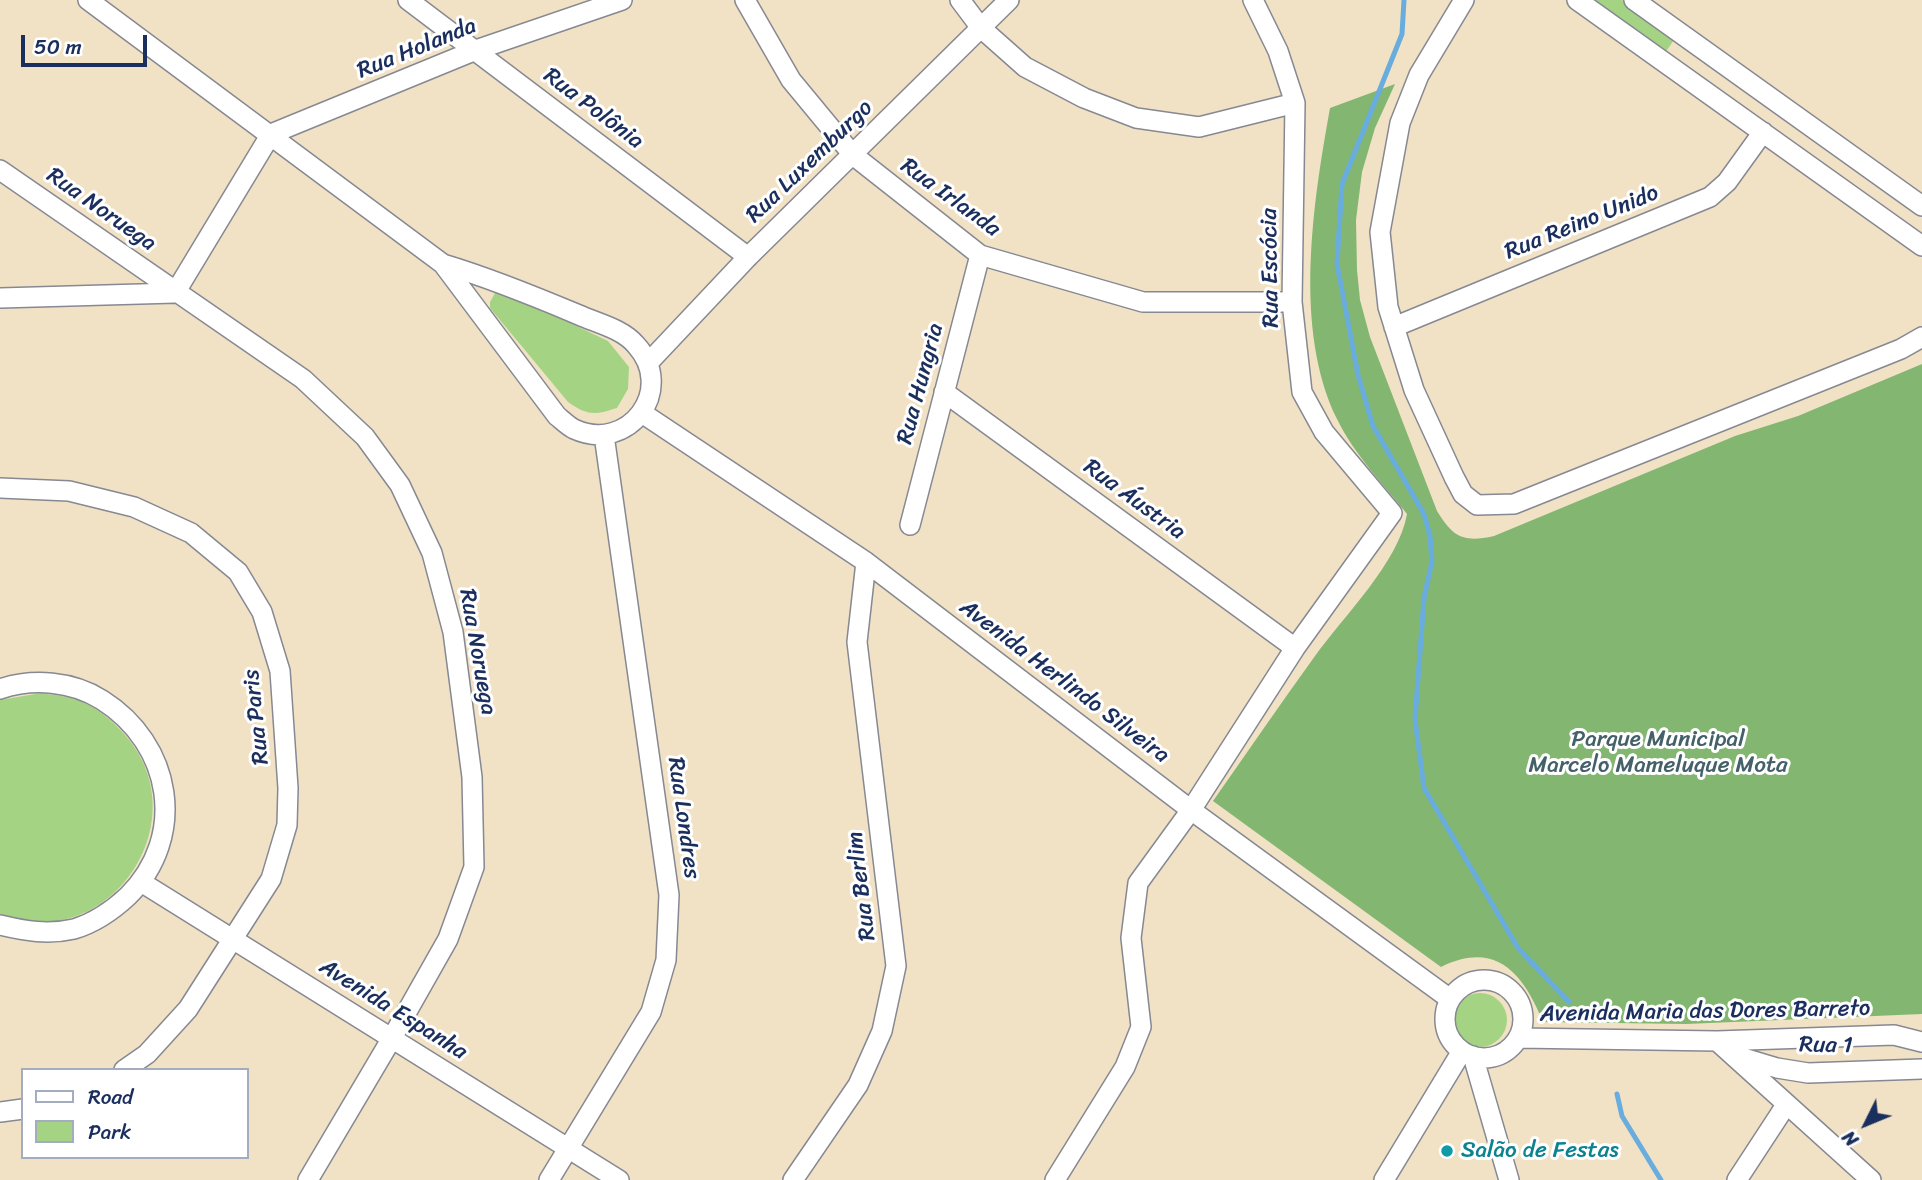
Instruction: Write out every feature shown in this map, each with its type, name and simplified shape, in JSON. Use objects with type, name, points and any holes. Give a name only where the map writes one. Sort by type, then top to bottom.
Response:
[{"type":"street","points":[[88,0],[443,264],[557,416],[572,428],[604,435],[628,426],[642,413],[651,394],[652,373],[649,362],[635,343],[624,335],[497,281],[443,264]]},
{"type":"street","name":"Rua Polônia","points":[[408,0],[748,257]]},
{"type":"street","name":"Rua Holanda","points":[[271,134],[476,50],[622,0]]},
{"type":"street","name":"Rua Irlanda","points":[[745,0],[791,80],[853,155],[980,255],[1143,302],[1292,302]]},
{"type":"street","points":[[960,0],[981,28],[1025,66],[1084,99],[1136,118],[1199,127],[1296,103]]},
{"type":"street","name":"Rua Luxemburgo","points":[[649,362],[748,257],[1009,0]]},
{"type":"street","name":"Rua Escócia","points":[[1253,0],[1278,51],[1296,103],[1292,302],[1302,392],[1324,432],[1392,513],[1295,648]]},
{"type":"street","points":[[1464,0],[1419,75],[1400,123],[1380,232],[1388,307],[1414,390],[1463,494],[1477,505],[1514,504],[1901,349],[1922,337]]},
{"type":"street","points":[[1577,0],[1922,246]]},
{"type":"street","points":[[1634,0],[1922,206]]},
{"type":"street","name":"Rua Reino Unido","points":[[1394,327],[1710,197],[1727,182],[1763,132]]},
{"type":"street","points":[[0,298],[176,293],[271,134]]},
{"type":"street","name":"Rua Noruega","points":[[0,170],[303,379],[365,437],[400,485],[432,553],[453,632],[472,777],[474,867],[448,939],[307,1180]]},
{"type":"street","name":"Rua Hungria","points":[[910,524],[980,255]]},
{"type":"street","points":[[476,307],[484,290],[497,281]]},
{"type":"street","name":"Rua Áustria","points":[[944,392],[1295,648]]},
{"type":"street","name":"Avenida Herlindo Silveira","points":[[642,413],[866,562],[1191,810],[1450,999]]},
{"type":"street","name":"Rua Londres","points":[[548,1180],[651,1012],[666,960],[669,895],[604,435]]},
{"type":"street","name":"Rua Paris","points":[[1,487],[69,491],[134,507],[191,533],[238,572],[262,612],[280,671],[288,788],[287,825],[271,879],[188,1009],[147,1054],[127,1068]]},
{"type":"street","name":"Rua Berlim","points":[[793,1180],[858,1085],[882,1031],[895,966],[858,642],[866,562]]},
{"type":"street","points":[[1055,1180],[1125,1067],[1141,1027],[1131,938],[1138,883],[1191,810],[1295,648]]},
{"type":"street","points":[[0,689],[16,684],[53,682],[89,692],[121,712],[146,740],[161,775],[166,812],[159,849],[141,882],[112,911],[74,929],[33,933],[0,925]]},
{"type":"street","name":"Avenida Espanha","points":[[141,882],[619,1180]]},
{"type":"street","points":[[1468,1054],[1486,1058],[1499,1055],[1510,1048],[1517,1038],[1522,1027],[1519,1003],[1503,985],[1480,980],[1468,983],[1458,989],[1446,1010],[1448,1033],[1468,1054],[1508,1180]]},
{"type":"street","name":"Avenida Maria das Dores Barreto","points":[[1894,1035],[1922,1025]]},
{"type":"street","name":"Avenida Maria das Dores Barreto","points":[[1517,1038],[1717,1041],[1894,1035],[1922,1042]]},
{"type":"street","points":[[1717,1041],[1871,1180]]},
{"type":"street","points":[[1384,1180],[1468,1054]]},
{"type":"street","name":"Rua 1","points":[[1732,1055],[1777,1069],[1808,1073],[1922,1069]]},
{"type":"street","points":[[1737,1180],[1786,1105]]},
{"type":"street","points":[[0,1112],[21,1109]]},
{"type":"green space","points":[[1592,0],[1622,0],[1676,37],[1665,53]]},
{"type":"green space","name":"Parque Municipal Marcelo Mameluque Mota","points":[[1395,84],[1375,128],[1362,172],[1356,220],[1360,300],[1370,337],[1437,511],[1448,527],[1460,536],[1474,539],[1494,536],[1735,436],[1798,416],[1922,364],[1922,1014],[1686,1024],[1543,1022],[1526,989],[1505,966],[1477,957],[1441,967],[1213,801],[1315,656],[1382,570],[1402,532],[1407,514],[1360,457],[1337,419],[1323,384],[1315,346],[1311,306],[1313,224],[1330,108]]},
{"type":"green space","points":[[495,293],[507,293],[608,341],[629,367],[628,389],[617,408],[592,413],[568,402],[490,308]]},
{"type":"green space","points":[[41,693],[85,703],[120,729],[146,769],[153,805],[147,841],[132,873],[107,899],[76,916],[39,922],[0,914],[0,700]]},
{"type":"green space","points":[[1480,993],[1499,1001],[1507,1020],[1499,1039],[1480,1047],[1461,1039],[1453,1020],[1461,1001]]},
{"type":"waterway","points":[[1404,0],[1402,34],[1342,184],[1337,264],[1358,375],[1373,426],[1424,514],[1430,536],[1432,561],[1424,598],[1415,719],[1424,788],[1518,948],[1569,1002]]},
{"type":"waterway","points":[[1617,1094],[1622,1116],[1661,1180]]},
{"type":"place","name":"Salão de Festas","points":[[1447,1151]]}]
